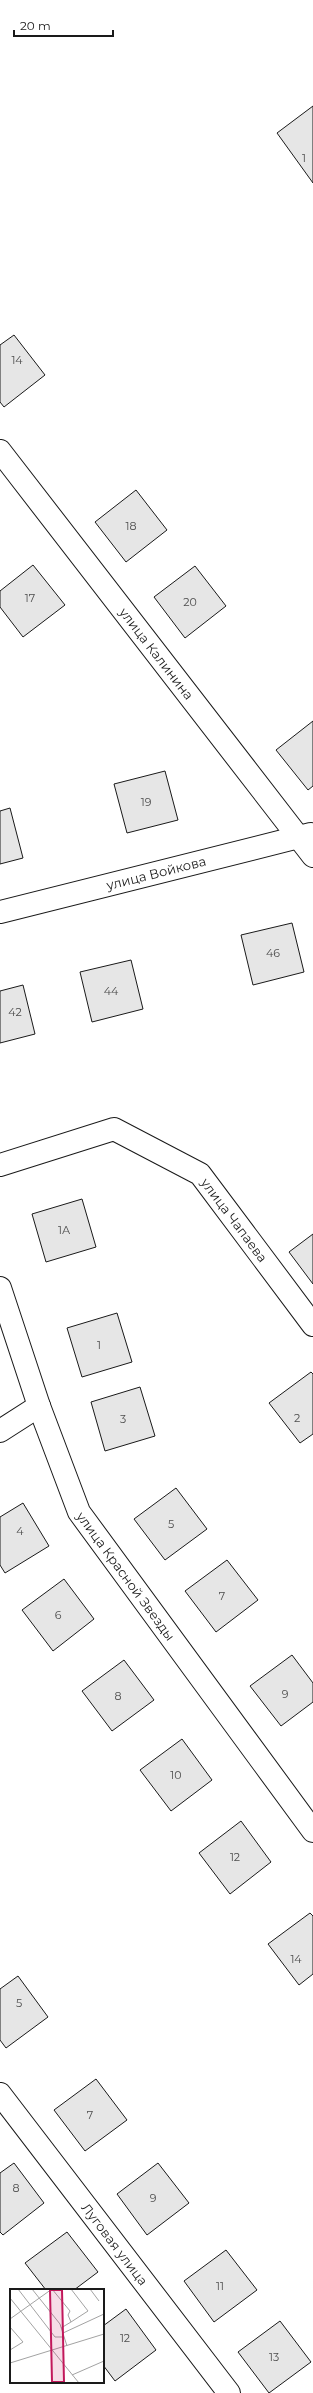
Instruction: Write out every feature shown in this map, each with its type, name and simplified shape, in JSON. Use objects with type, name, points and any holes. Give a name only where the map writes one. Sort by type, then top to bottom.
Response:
[{"type":"street","name":"улица Калинина","points":[[0,451],[306,836],[313,856]]},
{"type":"street","name":"улица Войкова","points":[[0,912],[306,836]]},
{"type":"street","name":"улица Чапаева","points":[[0,1165],[114,1128],[200,1174],[313,1325]]},
{"type":"street","name":"улица Красной Звезды","points":[[0,1288],[39,1406],[79,1512],[313,1831]]},
{"type":"street","points":[[0,1432],[39,1406]]},
{"type":"street","name":"Луговая улица","points":[[0,2094],[229,2393]]},
{"type":"building","points":[[313,106],[313,183],[277,133]]},
{"type":"building","points":[[14,335],[45,375],[4,407],[0,402],[0,345]]},
{"type":"building","points":[[136,490],[167,530],[126,562],[95,522]]},
{"type":"building","points":[[33,565],[65,605],[23,637],[0,607],[0,591]]},
{"type":"building","points":[[195,566],[226,606],[185,638],[154,597]]},
{"type":"building","points":[[313,721],[313,786],[308,790],[276,750]]},
{"type":"building","points":[[165,771],[178,820],[127,833],[114,784]]},
{"type":"building","points":[[10,808],[23,858],[0,864],[0,811]]},
{"type":"building","points":[[292,923],[304,972],[253,985],[241,935]]},
{"type":"building","points":[[131,960],[143,1009],[92,1022],[80,972]]},
{"type":"building","points":[[23,985],[35,1034],[0,1043],[0,991]]},
{"type":"building","points":[[82,1199],[96,1247],[46,1262],[32,1214]]},
{"type":"building","points":[[313,1234],[313,1284],[289,1252]]},
{"type":"building","points":[[117,1313],[132,1362],[82,1377],[67,1328]]},
{"type":"building","points":[[311,1372],[313,1374],[313,1434],[300,1443],[269,1403]]},
{"type":"building","points":[[140,1387],[155,1436],[105,1451],[91,1402]]},
{"type":"building","points":[[176,1488],[207,1529],[165,1560],[134,1519]]},
{"type":"building","points":[[23,1503],[49,1546],[5,1573],[0,1565],[0,1517]]},
{"type":"building","points":[[227,1560],[258,1600],[216,1632],[185,1591]]},
{"type":"building","points":[[64,1579],[94,1619],[53,1651],[22,1610]]},
{"type":"building","points":[[292,1655],[313,1683],[313,1702],[281,1726],[250,1686]]},
{"type":"building","points":[[124,1660],[154,1700],[112,1731],[82,1691]]},
{"type":"building","points":[[182,1739],[212,1780],[171,1811],[140,1770]]},
{"type":"building","points":[[241,1821],[271,1862],[230,1894],[199,1853]]},
{"type":"building","points":[[310,1913],[313,1916],[313,1974],[299,1985],[268,1944]]},
{"type":"building","points":[[18,1976],[48,2017],[6,2048],[0,2040],[0,1989]]},
{"type":"building","points":[[96,2079],[127,2120],[85,2151],[54,2110]]},
{"type":"building","points":[[14,2163],[44,2203],[3,2235],[0,2232],[0,2173]]},
{"type":"building","points":[[158,2163],[189,2203],[147,2235],[117,2194]]},
{"type":"building","points":[[67,2232],[98,2272],[75,2289],[45,2289],[25,2263]]},
{"type":"building","points":[[226,2250],[257,2290],[214,2322],[184,2281]]},
{"type":"building","points":[[126,2309],[156,2350],[115,2381],[104,2366],[104,2325]]},
{"type":"building","points":[[280,2321],[311,2362],[269,2393],[238,2352]]}]
